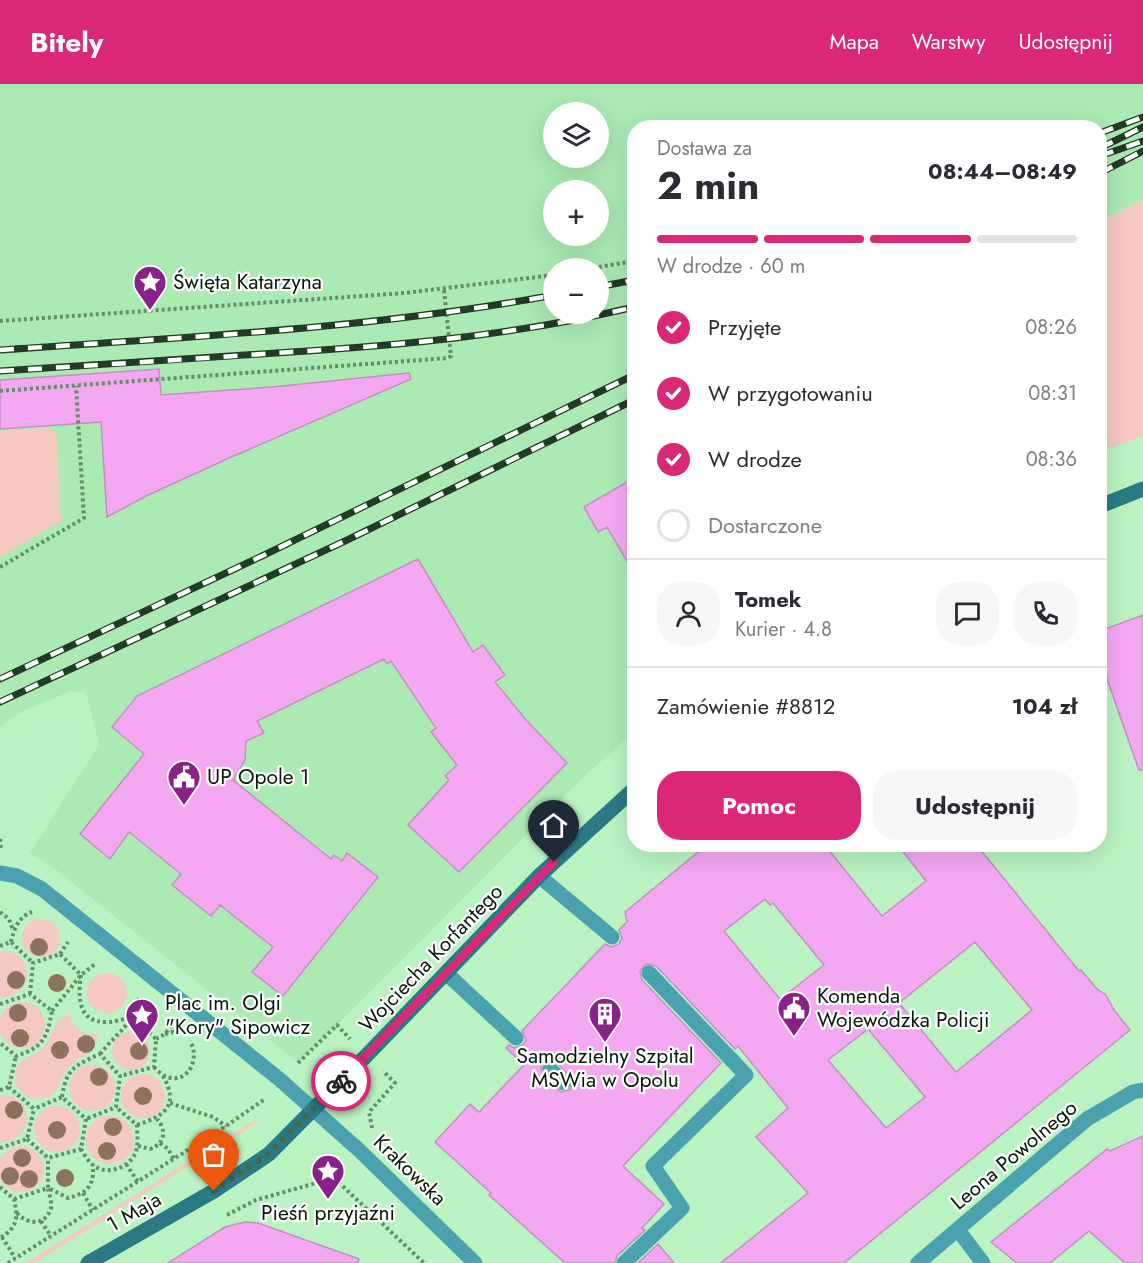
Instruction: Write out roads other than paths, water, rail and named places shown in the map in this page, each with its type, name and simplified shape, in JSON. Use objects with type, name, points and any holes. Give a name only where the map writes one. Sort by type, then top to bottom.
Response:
[{"type":"street","points":[[1107,503],[1143,489]]},
{"type":"street","name":"Wojciecha Korfantego","points":[[313,1109],[539,876],[627,795]]},
{"type":"street","points":[[0,873],[17,876],[42,889],[278,1078],[313,1109]]},
{"type":"street","points":[[539,876],[612,937]]},
{"type":"street","points":[[446,973],[516,1038]]},
{"type":"street","points":[[624,1263],[682,1208],[652,1166],[746,1075],[649,973]]},
{"type":"street","points":[[550,1069],[564,1083]]},
{"type":"street","name":"Leona Powolnego","points":[[918,1263],[1087,1119],[1133,1092],[1143,1090]]},
{"type":"street","name":"Krakowska","points":[[313,1109],[360,1151],[475,1263]]},
{"type":"street","name":"1 Maja","points":[[88,1263],[214,1191],[268,1154],[313,1109]]},
{"type":"street","points":[[958,1230],[983,1263]]},
{"type":"railway","points":[[1107,130],[1143,117]]},
{"type":"railway","points":[[1107,145],[1143,127]]},
{"type":"railway","points":[[1107,154],[1143,141]]},
{"type":"railway","points":[[1107,169],[1143,151]]},
{"type":"railway","points":[[609,285],[627,281]]},
{"type":"railway","points":[[0,350],[347,324],[485,307],[543,297]]},
{"type":"railway","points":[[0,371],[421,342],[507,331],[627,308]]},
{"type":"railway","points":[[0,679],[262,556],[627,378]]},
{"type":"railway","points":[[0,702],[345,541],[627,403]]},
{"type":"place","name":"Święta Katarzyna","points":[[150,311]]},
{"type":"place","name":"UP Opole 1","points":[[184,806]]},
{"type":"place","name":"Komenda Wojewódzka Policji","points":[[794,1037]]},
{"type":"place","name":"Samodzielny Szpital MSWia w Opolu","points":[[605,1043]]},
{"type":"place","name":"Plac im. Olgi \"Kory\" Sipowicz","points":[[142,1044]]},
{"type":"place","name":"Pieśń przyjaźni","points":[[328,1200]]}]
